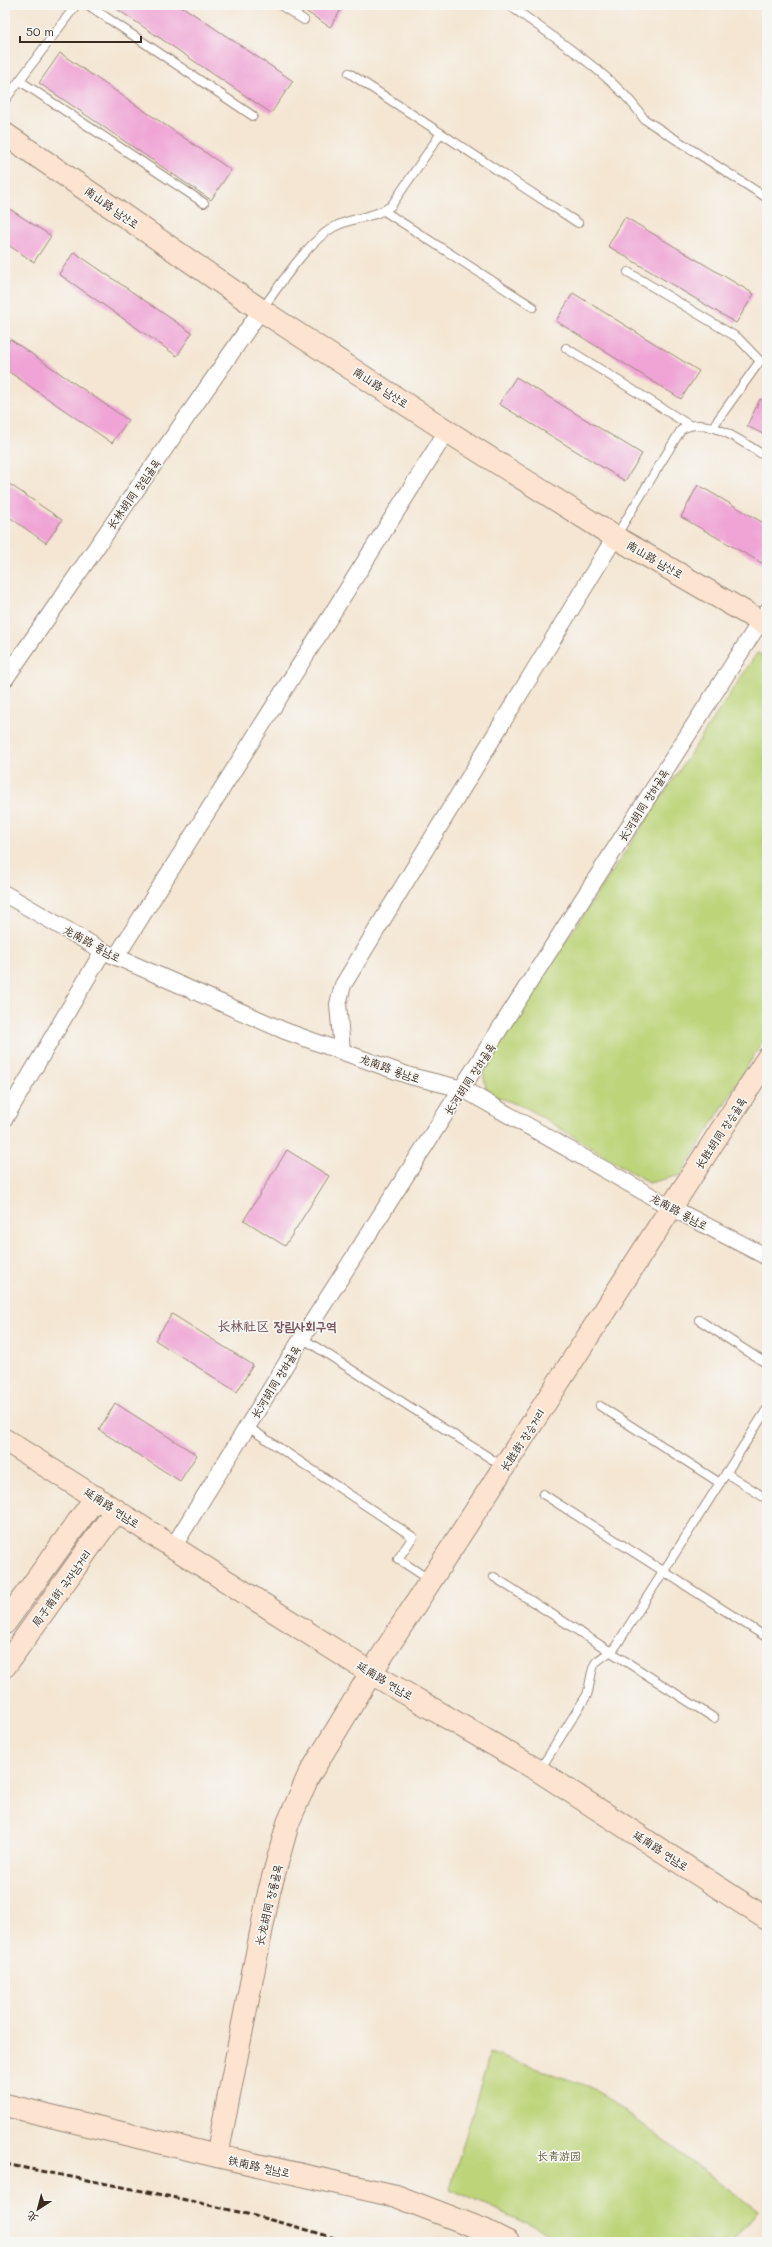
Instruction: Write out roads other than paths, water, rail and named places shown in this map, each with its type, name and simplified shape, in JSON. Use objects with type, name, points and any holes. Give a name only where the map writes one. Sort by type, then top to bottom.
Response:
[{"type":"street","name":"南山路 남산로","points":[[5,134],[262,310],[447,430],[615,536],[765,619]]},
{"type":"street","name":"长林胡同 장림골목","points":[[5,679],[262,310]]},
{"type":"street","points":[[5,1118],[447,430]]},
{"type":"street","points":[[342,1051],[338,1004],[343,985],[615,536]]},
{"type":"street","name":"长河胡同 장하골목","points":[[173,1547],[302,1338],[765,619]]},
{"type":"street","name":"龙南路 룡남로","points":[[5,894],[109,954],[285,1031],[410,1076],[463,1089],[672,1208],[767,1257]]},
{"type":"street","name":"长胜胡同 장승골목","points":[[672,1208],[767,1059]]},
{"type":"street","name":"长胜街 장승거리","points":[[372,1673],[672,1208]]},
{"type":"street","name":"延南路 연남로","points":[[5,1440],[372,1673],[539,1771],[767,1920]]},
{"type":"street","points":[[5,1623],[96,1497]]},
{"type":"street","name":"局子南街 국자남거리","points":[[5,1666],[116,1510]]},
{"type":"street","name":"长龙胡同 장룡골목","points":[[217,2156],[268,1892],[288,1823],[308,1777],[372,1673]]},
{"type":"street","name":"铁南路 철남로","points":[[5,2105],[217,2156],[396,2196],[484,2230],[508,2242]]},
{"type":"lane","points":[[5,100],[76,5]]},
{"type":"lane","points":[[88,5],[253,116]]},
{"type":"lane","points":[[280,5],[304,20]]},
{"type":"lane","points":[[509,5],[589,64],[636,106],[644,119],[767,198]]},
{"type":"lane","points":[[349,73],[578,223]]},
{"type":"lane","points":[[20,81],[204,203]]},
{"type":"lane","points":[[262,310],[320,236],[336,226],[384,211],[391,206],[441,133]]},
{"type":"lane","points":[[384,211],[533,307]]},
{"type":"lane","points":[[628,272],[738,338],[760,361],[712,428]]},
{"type":"lane","points":[[566,348],[689,425]]},
{"type":"lane","points":[[615,536],[681,430],[689,425],[703,425],[712,428],[767,457]]},
{"type":"lane","points":[[699,1320],[767,1364]]},
{"type":"lane","points":[[302,1338],[504,1467]]},
{"type":"lane","points":[[600,1406],[720,1483]]},
{"type":"lane","points":[[539,1771],[587,1695],[591,1685],[593,1668],[596,1662],[611,1652],[767,1409]]},
{"type":"lane","points":[[248,1427],[413,1537],[398,1559],[431,1580]]},
{"type":"lane","points":[[726,1473],[767,1499]]},
{"type":"lane","points":[[543,1494],[766,1637]]},
{"type":"lane","points":[[494,1577],[714,1718]]},
{"type":"railway","points":[[5,2164],[177,2198],[305,2229],[347,2242]]},
{"type":"district","name":"长林社区 장림사회구역","points":[[277,1325]]},
{"type":"park label","name":"长青游园","points":[[559,2155]]}]
